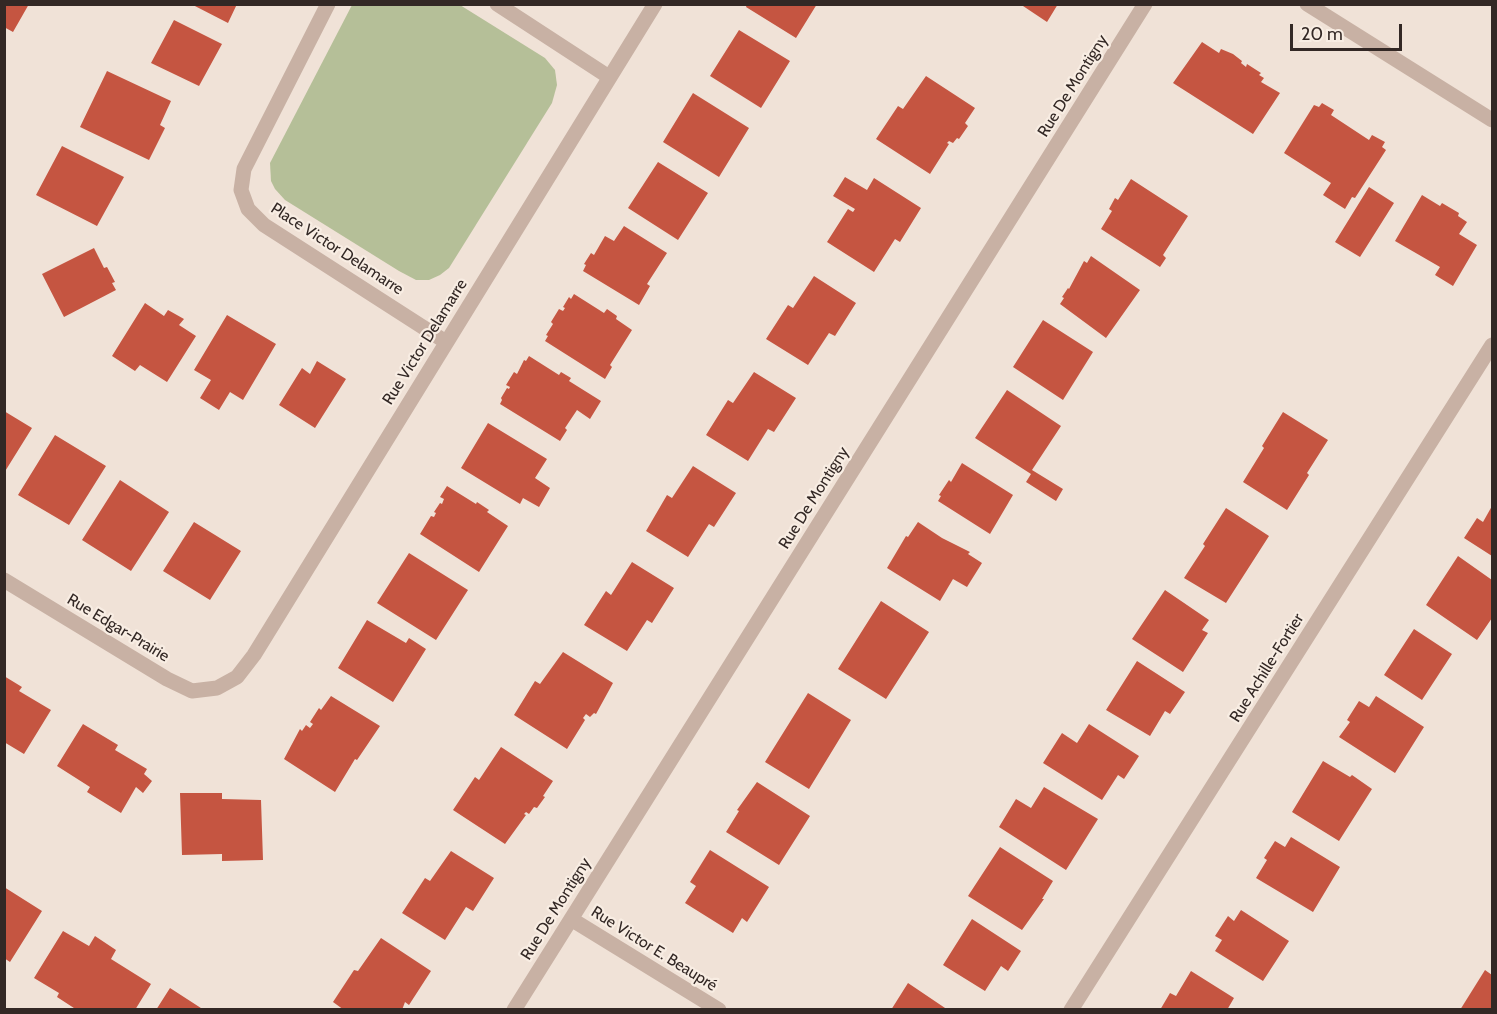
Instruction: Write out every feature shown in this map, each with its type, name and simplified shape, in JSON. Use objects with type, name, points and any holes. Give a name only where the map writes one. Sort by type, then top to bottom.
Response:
[{"type":"street","name":"Place Victor Delamarre","points":[[328,4],[244,170],[241,190],[248,209],[264,225],[446,342]]},
{"type":"street","points":[[497,4],[609,77]]},
{"type":"street","name":"Rue Victor Delamarre","points":[[217,688],[237,677],[254,655],[655,4]]},
{"type":"street","name":"Rue De Montigny","points":[[514,1010],[1145,4]]},
{"type":"street","points":[[1307,4],[1492,120]]},
{"type":"street","name":"Rue Achille-Fortier","points":[[1071,1010],[1492,345]]},
{"type":"street","name":"Rue Edgar-Prairie","points":[[4,580],[167,679],[192,691],[217,688]]},
{"type":"street","name":"Rue Victor E. Beaupré","points":[[571,919],[719,1010]]},
{"type":"green space","points":[[352,5],[460,5],[545,58],[555,70],[557,85],[552,103],[449,268],[429,280],[416,280],[399,271],[285,200],[271,181],[270,163]]},
{"type":"building","points":[[4,4],[29,4],[13,32],[4,27]]},
{"type":"building","points":[[191,4],[237,4],[228,23]]},
{"type":"building","points":[[747,4],[817,4],[796,38],[746,7]]},
{"type":"building","points":[[1020,4],[1058,4],[1047,22]]},
{"type":"building","points":[[174,20],[222,44],[199,86],[151,63]]},
{"type":"building","points":[[739,30],[790,61],[761,108],[710,76]]},
{"type":"building","points":[[1202,42],[1219,53],[1221,49],[1233,54],[1246,67],[1247,64],[1261,73],[1259,75],[1264,78],[1261,82],[1280,93],[1253,134],[1173,83]]},
{"type":"building","points":[[107,71],[171,101],[160,125],[165,128],[149,160],[80,127]]},
{"type":"building","points":[[926,76],[975,108],[965,123],[968,126],[959,139],[957,138],[953,143],[949,141],[947,143],[949,144],[930,174],[876,139],[898,106],[903,109]]},
{"type":"building","points":[[693,93],[749,128],[719,177],[663,142]]},
{"type":"building","points":[[1322,103],[1334,110],[1331,115],[1369,140],[1372,135],[1385,142],[1382,147],[1386,150],[1355,198],[1352,197],[1345,209],[1323,195],[1331,183],[1284,153],[1314,105],[1319,107]]},
{"type":"building","points":[[62,146],[124,177],[97,226],[36,195]]},
{"type":"building","points":[[658,162],[708,193],[678,240],[628,208]]},
{"type":"building","points":[[845,177],[867,190],[874,178],[921,208],[900,242],[895,239],[874,272],[827,242],[848,209],[853,212],[855,209],[833,196]]},
{"type":"building","points":[[1131,179],[1188,216],[1163,255],[1166,258],[1160,267],[1101,229],[1112,211],[1109,209],[1115,198],[1118,200]]},
{"type":"building","points":[[1369,187],[1394,203],[1360,257],[1335,242]]},
{"type":"building","points":[[1422,195],[1440,206],[1442,203],[1459,213],[1458,216],[1467,222],[1459,234],[1477,245],[1453,286],[1435,275],[1440,267],[1395,241]]},
{"type":"building","points":[[624,226],[667,253],[647,284],[650,286],[639,305],[583,271],[586,265],[584,264],[591,253],[594,255],[605,236],[614,241]]},
{"type":"building","points":[[94,248],[104,268],[107,267],[115,282],[112,283],[116,290],[64,317],[42,274]]},
{"type":"building","points":[[1091,256],[1140,290],[1106,338],[1060,304],[1084,261],[1087,263]]},
{"type":"building","points":[[814,276],[856,303],[835,336],[829,333],[808,365],[766,339],[788,305],[793,308]]},
{"type":"building","points":[[574,294],[604,313],[607,309],[617,316],[616,319],[632,330],[610,365],[612,367],[605,379],[545,341],[553,324],[551,322],[559,309],[563,311],[569,297],[571,299]]},
{"type":"building","points":[[145,303],[164,316],[168,310],[184,319],[179,325],[196,336],[167,382],[140,365],[135,371],[112,356]]},
{"type":"building","points":[[227,315],[276,344],[243,400],[230,392],[219,410],[200,398],[211,380],[194,370]]},
{"type":"building","points":[[1043,320],[1093,352],[1063,400],[1013,367]]},
{"type":"building","points":[[529,356],[559,375],[561,372],[571,378],[569,381],[601,401],[590,419],[577,410],[565,428],[567,430],[560,441],[500,404],[501,398],[510,387],[506,385],[514,372],[517,374],[524,360],[526,361]]},
{"type":"building","points":[[317,361],[346,379],[315,428],[279,405],[302,368],[310,374]]},
{"type":"building","points":[[754,372],[796,398],[774,432],[768,429],[748,461],[706,435],[728,400],[733,403]]},
{"type":"building","points":[[1007,390],[1061,426],[1032,470],[1063,489],[1056,501],[1026,482],[1031,474],[975,438]]},
{"type":"building","points":[[4,411],[32,428],[4,473]]},
{"type":"building","points":[[1283,412],[1328,440],[1287,510],[1243,482]]},
{"type":"building","points":[[488,423],[547,459],[535,478],[550,488],[539,507],[523,498],[520,504],[461,468]]},
{"type":"building","points":[[55,435],[106,466],[69,525],[18,495]]},
{"type":"building","points":[[962,463],[1013,495],[990,534],[938,501],[941,496],[939,495],[949,480],[951,482]]},
{"type":"building","points":[[693,466],[736,493],[714,527],[709,524],[688,557],[646,531],[667,495],[672,498]]},
{"type":"building","points":[[120,480],[169,512],[131,571],[82,540]]},
{"type":"building","points":[[447,486],[476,504],[477,502],[508,526],[479,572],[420,534],[431,516],[434,517],[436,513],[434,512],[440,503],[442,504],[444,499],[440,497]]},
{"type":"building","points":[[1492,506],[1492,556],[1464,538],[1477,518],[1483,522]]},
{"type":"building","points":[[1226,508],[1269,536],[1226,603],[1184,578]]},
{"type":"building","points":[[194,522],[241,551],[210,600],[163,571]]},
{"type":"building","points":[[918,522],[942,538],[970,552],[968,554],[982,563],[967,587],[953,579],[940,601],[887,568],[906,536],[908,537]]},
{"type":"building","points":[[409,553],[468,590],[436,640],[377,603]]},
{"type":"building","points":[[1458,556],[1492,580],[1492,618],[1477,640],[1426,605]]},
{"type":"building","points":[[632,562],[674,588],[652,623],[647,620],[627,651],[584,625],[606,591],[611,595]]},
{"type":"building","points":[[1165,590],[1209,620],[1202,630],[1208,633],[1183,672],[1132,639]]},
{"type":"building","points":[[881,601],[929,632],[886,699],[838,669]]},
{"type":"building","points":[[367,620],[406,643],[409,638],[426,649],[393,702],[338,668]]},
{"type":"building","points":[[1414,629],[1452,654],[1422,700],[1384,675]]},
{"type":"building","points":[[563,652],[613,683],[596,714],[590,717],[586,714],[583,718],[585,720],[567,749],[514,715],[535,681],[540,684]]},
{"type":"building","points":[[1137,661],[1185,692],[1170,714],[1165,711],[1150,736],[1106,710]]},
{"type":"building","points":[[4,676],[22,687],[19,691],[51,710],[24,754],[4,742]]},
{"type":"building","points":[[808,693],[851,720],[809,789],[765,762]]},
{"type":"building","points":[[331,696],[380,726],[357,760],[355,759],[335,792],[284,759],[300,729],[302,731],[306,725],[310,728],[313,724],[310,722],[319,708],[321,710]]},
{"type":"building","points":[[1376,696],[1424,727],[1395,773],[1339,737],[1350,722],[1347,720],[1359,701],[1369,707]]},
{"type":"building","points":[[83,724],[118,745],[115,750],[147,769],[144,774],[152,781],[143,793],[136,787],[121,813],[87,792],[90,787],[57,766]]},
{"type":"building","points":[[1089,724],[1139,756],[1124,779],[1118,775],[1102,800],[1043,763],[1062,733],[1077,743]]},
{"type":"building","points":[[501,747],[553,781],[537,808],[534,807],[529,814],[526,812],[524,814],[526,815],[505,844],[453,810],[475,777],[479,780]]},
{"type":"building","points":[[1323,761],[1350,777],[1352,775],[1372,789],[1339,841],[1292,812]]},
{"type":"building","points":[[757,782],[810,816],[779,865],[726,832],[739,811],[737,810]]},
{"type":"building","points":[[1044,787],[1098,819],[1066,870],[999,827],[1016,799],[1031,808]]},
{"type":"building","points":[[180,793],[222,793],[222,799],[261,800],[263,860],[222,861],[222,854],[182,855]]},
{"type":"building","points":[[1291,837],[1340,867],[1313,912],[1256,878],[1267,860],[1264,858],[1275,841],[1285,847]]},
{"type":"building","points":[[1000,847],[1053,881],[1042,899],[1044,899],[1022,930],[968,896]]},
{"type":"building","points":[[710,850],[769,887],[747,922],[742,918],[733,933],[685,903],[696,886],[690,882]]},
{"type":"building","points":[[451,851],[494,878],[473,911],[466,907],[445,940],[402,913],[425,878],[430,881]]},
{"type":"building","points":[[4,887],[42,911],[10,962],[4,958]]},
{"type":"building","points":[[1241,910],[1289,941],[1263,981],[1215,951],[1222,940],[1215,936],[1228,916],[1234,921]]},
{"type":"building","points":[[972,919],[1021,951],[1008,971],[1001,966],[985,991],[943,965]]},
{"type":"building","points":[[63,931],[89,946],[95,936],[116,950],[111,959],[151,984],[135,1010],[77,1010],[57,997],[59,993],[34,978]]},
{"type":"building","points":[[381,938],[431,971],[409,1005],[405,1002],[402,1010],[344,1010],[333,1002],[354,970],[358,971]]},
{"type":"building","points":[[1485,970],[1492,975],[1492,1010],[1460,1010]]},
{"type":"building","points":[[1191,971],[1234,998],[1227,1010],[1160,1010],[1170,993],[1176,996]]},
{"type":"building","points":[[908,983],[948,1010],[891,1010]]},
{"type":"building","points":[[170,988],[204,1010],[156,1010]]}]
